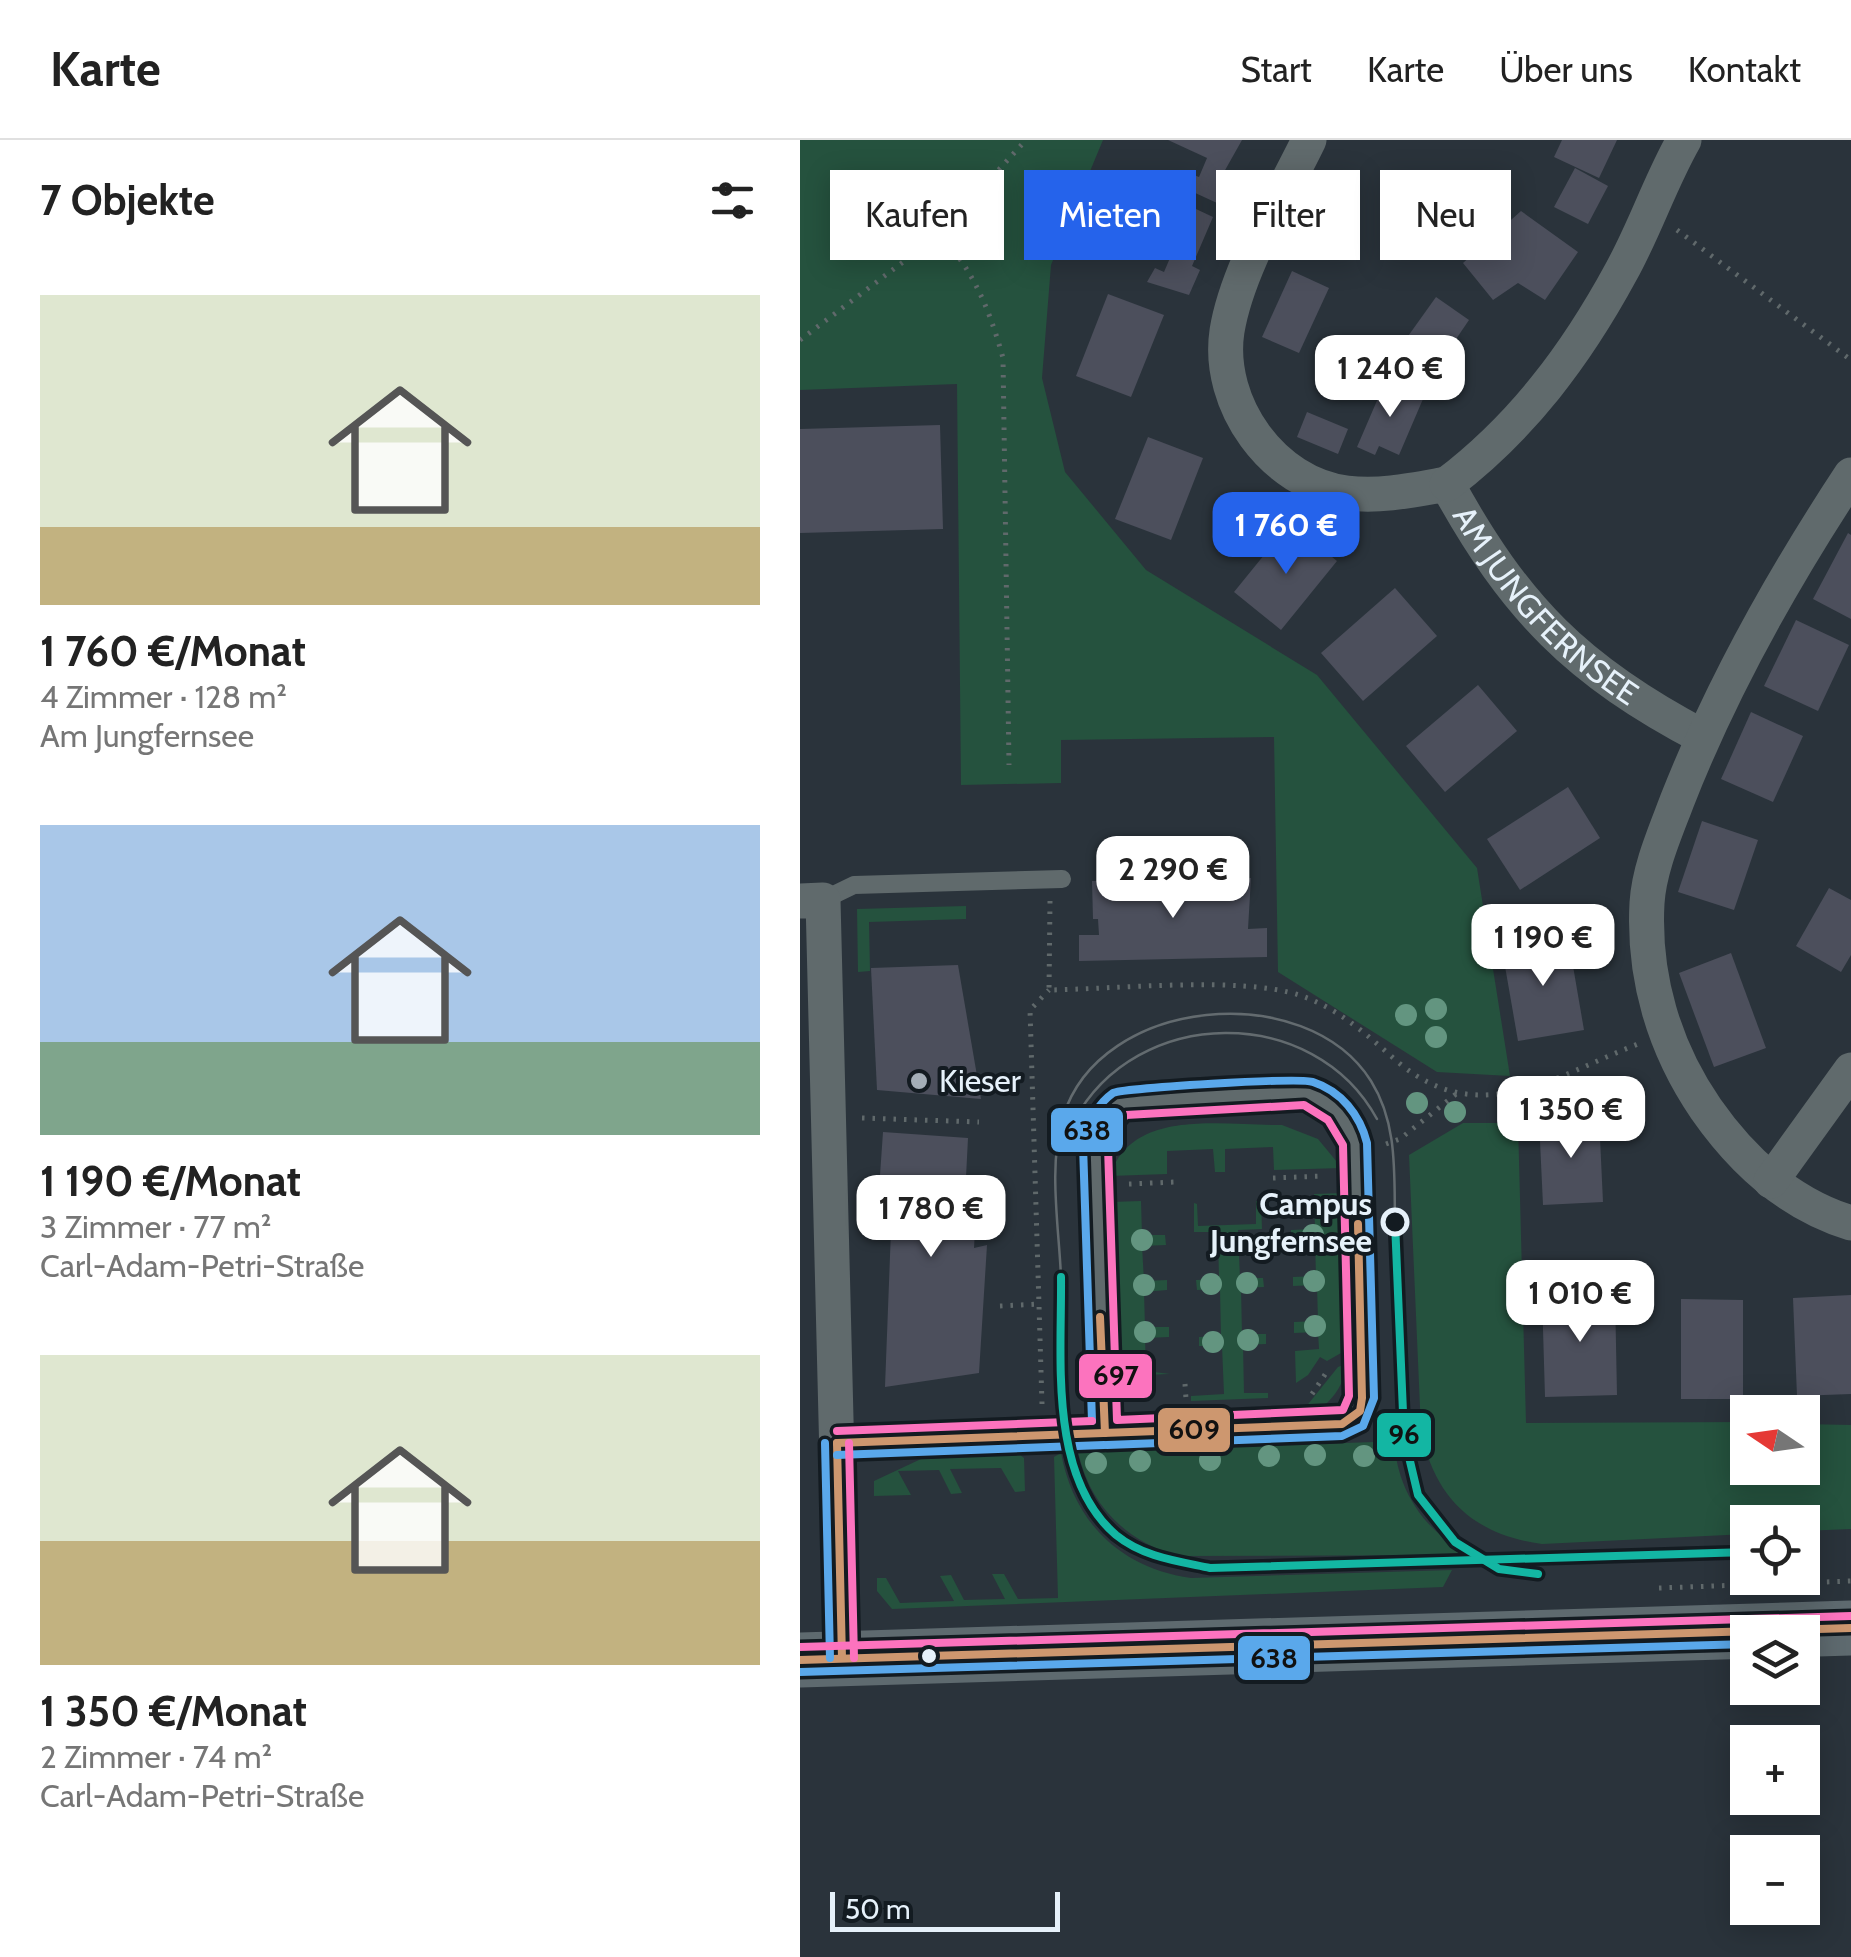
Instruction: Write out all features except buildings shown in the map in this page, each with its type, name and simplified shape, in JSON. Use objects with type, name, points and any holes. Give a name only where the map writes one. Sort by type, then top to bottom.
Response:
[{"type":"main road","points":[[821,1659],[1851,1628]]},
{"type":"street","name":"AM JUNGFERNSEE","points":[[1309,140],[1238,293],[1227,331],[1226,367],[1237,405],[1253,434],[1278,462],[1308,481],[1344,493],[1385,494],[1446,484],[1475,536],[1529,610],[1568,649],[1642,705],[1702,737]]},
{"type":"street","points":[[1446,484],[1510,432],[1556,376],[1622,271],[1684,140]]},
{"type":"street","points":[[1851,475],[1797,556],[1702,737],[1663,839],[1647,898],[1648,960],[1664,1034],[1693,1090],[1730,1144],[1771,1181],[1813,1211],[1851,1223]]},
{"type":"street","points":[[812,900],[829,1117],[837,1443],[821,1659]]},
{"type":"street","points":[[1771,1181],[1851,1070]]},
{"type":"street","points":[[837,1443],[1044,1436],[1342,1424],[1360,1411],[1355,1143],[1346,1122],[1324,1099],[1306,1092],[1121,1103],[1105,1118],[1095,1145],[1105,1433]]},
{"type":"lane","points":[[812,900],[854,886],[1056,880]]},
{"type":"path","points":[[999,170],[1026,140]]},
{"type":"path","points":[[1651,210],[1851,360]]},
{"type":"path","points":[[800,340],[906,260]]},
{"type":"path","points":[[963,260],[986,299],[1003,358],[1008,764]]},
{"type":"path","points":[[1044,1436],[1030,1010],[1050,990],[1056,880]]},
{"type":"path","points":[[1050,990],[1244,988],[1289,992],[1334,1011],[1416,1076],[1456,1094],[1503,1097],[1664,1034]]},
{"type":"path","points":[[1376,1146],[1400,1139],[1456,1094]]},
{"type":"path","points":[[829,1117],[979,1122]]},
{"type":"path","points":[[1000,1306],[1040,1304]]},
{"type":"green space","points":[[800,140],[1103,140],[1091,170],[1024,170],[1024,260],[1053,260],[1042,378],[1065,472],[1146,570],[1317,675],[1477,868],[1510,1076],[1437,1072],[1278,972],[1274,737],[1061,740],[1061,783],[961,785],[957,384],[800,390]]},
{"type":"green space","points":[[966,906],[966,919],[869,922],[870,971],[858,972],[857,909]]},
{"type":"green space","points":[[1208,1123],[1282,1125],[1318,1139],[1342,1168],[1274,1170],[1273,1147],[1225,1149],[1225,1172],[1215,1172],[1213,1149],[1167,1151],[1167,1174],[1110,1176],[1121,1154],[1138,1139],[1159,1130]]},
{"type":"green space","points":[[1463,1123],[1518,1123],[1526,1423],[1730,1422],[1730,1485],[1820,1485],[1820,1424],[1851,1425],[1851,1529],[1820,1530],[1820,1505],[1730,1505],[1730,1535],[1542,1544],[1496,1532],[1461,1509],[1436,1475],[1421,1430],[1409,1155]]},
{"type":"green space","points":[[1343,1193],[1348,1349],[1327,1361],[1320,1357],[1308,1375],[1296,1383],[1295,1351],[1319,1349],[1318,1332],[1294,1333],[1294,1322],[1318,1321],[1317,1285],[1293,1286],[1293,1277],[1316,1276],[1315,1240],[1291,1240],[1291,1230],[1315,1229],[1314,1194]]},
{"type":"green space","points":[[1141,1201],[1142,1235],[1165,1235],[1166,1245],[1142,1246],[1144,1281],[1167,1280],[1167,1290],[1144,1292],[1145,1327],[1169,1327],[1169,1337],[1145,1338],[1146,1371],[1170,1374],[1116,1376],[1111,1202]]},
{"type":"green space","points":[[1256,1201],[1261,1201],[1262,1229],[1238,1230],[1240,1278],[1263,1278],[1264,1287],[1241,1288],[1242,1334],[1266,1334],[1266,1344],[1243,1345],[1244,1393],[1268,1393],[1268,1398],[1191,1401],[1191,1396],[1224,1394],[1222,1346],[1199,1346],[1199,1337],[1221,1336],[1220,1289],[1197,1290],[1196,1280],[1219,1279],[1218,1232],[1194,1232],[1194,1203],[1198,1226],[1256,1224]]},
{"type":"green space","points":[[1348,1363],[1332,1397],[1315,1412],[1305,1408],[1338,1367]]},
{"type":"green space","points":[[1394,1424],[1397,1463],[1410,1497],[1431,1527],[1462,1551],[1460,1555],[1178,1556],[1142,1541],[1113,1519],[1091,1489],[1078,1452],[1374,1442],[1374,1425]]},
{"type":"green space","points":[[1061,1453],[1067,1478],[1089,1521],[1123,1553],[1166,1573],[1191,1578],[1452,1570],[1443,1587],[892,1609],[877,1591],[877,1578],[886,1578],[900,1603],[954,1601],[940,1576],[951,1575],[964,1600],[1005,1599],[992,1574],[1004,1574],[1018,1599],[1058,1598],[1054,1457]]},
{"type":"green space","points":[[1019,1454],[1024,1458],[1025,1491],[1015,1492],[1001,1468],[950,1469],[962,1493],[951,1494],[939,1470],[898,1471],[911,1495],[874,1496],[874,1481],[921,1459]]},
{"type":"tram line","points":[[1061,1277],[1056,1156],[1063,1117],[1084,1076],[1118,1046],[1160,1025],[1207,1015],[1255,1015],[1301,1026],[1341,1048],[1371,1081],[1390,1132],[1395,1222]]},
{"type":"tram line","points":[[1074,1121],[1102,1083],[1139,1055],[1181,1039],[1225,1033],[1270,1038],[1312,1054],[1348,1081],[1377,1119]]},
{"type":"transit line","name":"638","points":[[1092,1421],[1083,1145],[1097,1110],[1113,1093],[1177,1086],[1301,1081],[1332,1091],[1354,1114],[1367,1143],[1374,1398],[1363,1426],[1342,1436],[1107,1445]]},
{"type":"transit line","name":"697","points":[[1304,1105],[1328,1120],[1343,1145],[1349,1396],[1343,1410],[1117,1420],[1108,1147],[1116,1126],[1126,1115],[1304,1105]]},
{"type":"transit line","name":"96","points":[[1395,1222],[1404,1436],[1418,1495],[1455,1542],[1499,1569],[1538,1574]]},
{"type":"transit line","name":"609","points":[[837,1443],[1342,1424],[1360,1411],[1362,1398],[1358,1224]]},
{"type":"transit line","name":"96","points":[[1061,1277],[1063,1414],[1079,1481],[1094,1511],[1116,1535],[1149,1553],[1210,1568],[1730,1553]]},
{"type":"transit line","name":"609","points":[[1100,1317],[1105,1433]]},
{"type":"transit line","name":"697","points":[[837,1431],[1092,1421]]},
{"type":"transit line","name":"638","points":[[825,1443],[830,1658]]},
{"type":"transit line","name":"609","points":[[837,1443],[842,1658]]},
{"type":"transit line","name":"697","points":[[849,1443],[854,1658]]},
{"type":"transit line","name":"638","points":[[837,1455],[1104,1445]]},
{"type":"transit line","name":"697","points":[[800,1647],[1851,1616]]},
{"type":"transit line","name":"609","points":[[800,1660],[1851,1628]]},
{"type":"transit line","name":"638","points":[[800,1672],[1730,1645]]},
{"type":"place","name":"Kieser","points":[[919,1081]]},
{"type":"place","name":"Campus Jungfernsee","points":[[1395,1222]]}]
